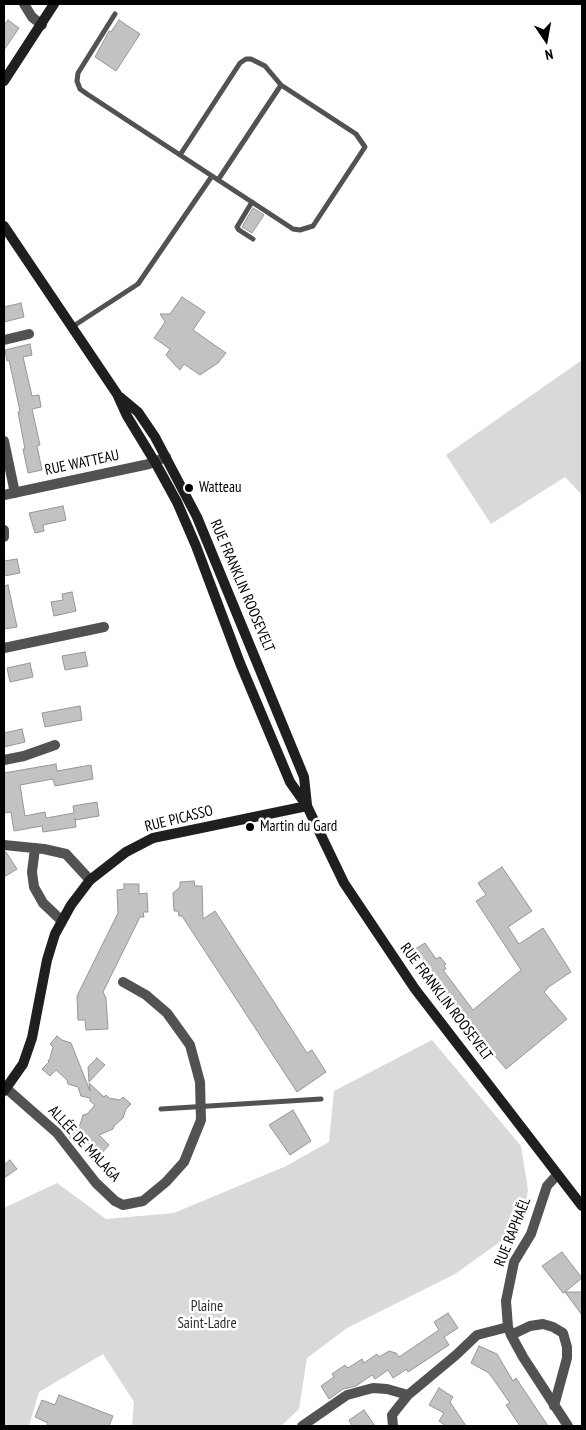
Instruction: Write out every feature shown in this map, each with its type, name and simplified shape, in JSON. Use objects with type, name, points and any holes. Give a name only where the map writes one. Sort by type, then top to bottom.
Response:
[{"type":"main road","points":[[4,81],[54,4]]},
{"type":"main road","name":"RUE FRANKLIN ROOSEVELT","points":[[4,226],[117,394],[127,416],[155,462],[186,522],[240,663],[290,782],[307,806],[344,883],[415,989],[582,1206]]},
{"type":"main road","name":"RUE FRANKLIN ROOSEVELT","points":[[117,394],[138,412],[155,437],[197,517],[304,777],[307,806]]},
{"type":"main road","name":"RUE PICASSO","points":[[5,1090],[23,1064],[30,1044],[47,960],[56,934],[71,905],[90,880],[126,852],[153,838],[307,806]]},
{"type":"street","points":[[24,4],[32,17],[42,25]]},
{"type":"street","points":[[4,340],[29,334]]},
{"type":"street","points":[[4,440],[14,493]]},
{"type":"street","name":"RUE WATTEAU","points":[[4,495],[166,458]]},
{"type":"street","points":[[4,530],[4,537]]},
{"type":"street","points":[[4,648],[104,627]]},
{"type":"street","points":[[4,760],[24,756],[55,745]]},
{"type":"street","points":[[4,845],[66,854],[90,880]]},
{"type":"street","points":[[35,848],[32,872],[34,887],[43,903],[62,921]]},
{"type":"street","name":"ALLÉE DE MALAGA","points":[[5,1090],[57,1133],[96,1183],[116,1201],[123,1205],[143,1201],[166,1182],[184,1162],[201,1120],[200,1082],[190,1045],[167,1013],[146,995],[123,982]]},
{"type":"street","name":"RUE RAPHAËL","points":[[557,1175],[547,1186],[531,1234],[514,1262],[506,1301],[510,1331],[523,1357],[568,1426]]},
{"type":"street","points":[[393,1426],[392,1415],[408,1395],[456,1355],[477,1334],[510,1331],[543,1324],[563,1333],[567,1347],[567,1358],[554,1406]]},
{"type":"street","points":[[302,1426],[347,1395],[373,1388],[386,1389],[408,1395]]},
{"type":"lane","points":[[115,14],[78,73],[77,81],[80,89],[180,155],[218,180],[294,229],[307,229],[313,226],[365,146],[356,134],[281,85],[265,66],[251,59],[246,59],[240,63],[180,155]]},
{"type":"lane","points":[[218,180],[281,85]]},
{"type":"lane","points":[[72,327],[138,284],[212,176]]},
{"type":"lane","points":[[252,202],[237,227],[254,239]]},
{"type":"lane","points":[[160,1109],[321,1099]]},
{"type":"green space","points":[[582,360],[582,495],[565,477],[491,524],[446,455]]},
{"type":"green space","name":"Plaine Saint-Ladre","points":[[432,1040],[521,1146],[528,1190],[522,1226],[455,1274],[347,1328],[307,1358],[299,1409],[281,1426],[132,1426],[134,1402],[103,1354],[39,1392],[29,1426],[4,1426],[4,1208],[57,1183],[106,1219],[174,1213],[284,1167],[329,1142],[334,1091]]},
{"type":"building","points":[[8,20],[19,28],[4,50],[4,25]]},
{"type":"building","points":[[119,20],[140,34],[116,71],[95,57],[109,31],[111,32]]},
{"type":"building","points":[[253,208],[264,215],[252,233],[242,227]]},
{"type":"building","points":[[182,297],[205,312],[193,330],[226,353],[218,363],[200,375],[184,364],[180,370],[166,355],[170,349],[154,338],[165,322],[160,314],[170,314]]},
{"type":"building","points":[[21,303],[24,317],[4,322],[4,307]]},
{"type":"building","points":[[30,344],[32,355],[23,357],[32,396],[39,395],[41,407],[32,409],[40,445],[37,446],[42,470],[28,473],[18,412],[20,411],[5,350]]},
{"type":"building","points":[[63,506],[66,520],[43,525],[44,531],[35,533],[29,513]]},
{"type":"building","points":[[17,559],[20,573],[4,576],[4,561]]},
{"type":"building","points":[[8,585],[17,627],[4,629],[4,586]]},
{"type":"building","points":[[72,592],[76,611],[54,616],[51,602],[63,600],[62,594]]},
{"type":"building","points":[[85,652],[88,666],[65,670],[62,656]]},
{"type":"building","points":[[30,663],[33,677],[10,682],[7,668]]},
{"type":"building","points":[[80,706],[82,720],[45,727],[42,713]]},
{"type":"building","points":[[22,729],[25,742],[4,747],[4,733]]},
{"type":"building","points":[[56,764],[57,771],[91,765],[93,779],[55,786],[53,779],[20,785],[25,816],[45,812],[46,818],[74,813],[73,806],[97,802],[99,816],[75,820],[76,827],[43,832],[42,826],[14,831],[11,812],[4,813],[4,773]]},
{"type":"building","points":[[4,852],[6,852],[17,869],[4,877]]},
{"type":"building","points":[[502,867],[532,911],[508,927],[519,944],[543,928],[571,972],[544,992],[567,1019],[506,1069],[443,994],[415,949],[425,943],[436,959],[440,957],[446,964],[444,965],[446,969],[443,970],[473,1010],[521,970],[476,901],[486,895],[478,883]]},
{"type":"building","points":[[194,881],[195,886],[202,886],[203,919],[215,911],[307,1053],[312,1050],[326,1072],[297,1092],[182,916],[179,916],[178,911],[174,911],[173,893],[180,887],[180,882]]},
{"type":"building","points":[[124,884],[139,884],[139,894],[147,893],[148,912],[143,912],[144,917],[140,917],[103,992],[106,998],[108,1029],[86,1030],[85,1020],[78,1020],[77,996],[118,913],[117,890],[124,889]]},
{"type":"building","points":[[57,1036],[71,1043],[90,1091],[89,1083],[104,1097],[106,1095],[109,1098],[120,1100],[123,1097],[131,1104],[126,1109],[123,1118],[113,1129],[99,1135],[109,1145],[102,1153],[90,1144],[80,1141],[77,1144],[68,1136],[71,1129],[80,1125],[83,1115],[87,1114],[95,1105],[90,1101],[90,1098],[81,1096],[78,1087],[68,1084],[67,1080],[56,1070],[50,1076],[42,1069],[49,1062],[53,1047],[50,1044]]},
{"type":"building","points":[[97,1058],[105,1065],[89,1082],[88,1067]]},
{"type":"building","points":[[293,1110],[311,1141],[290,1155],[269,1125]]},
{"type":"building","points":[[10,1160],[17,1169],[4,1178],[4,1165]]},
{"type":"building","points":[[562,1252],[582,1278],[563,1293],[542,1266]]},
{"type":"building","points":[[565,1292],[582,1292],[582,1315]]},
{"type":"building","points":[[448,1313],[458,1328],[444,1337],[449,1345],[408,1372],[407,1369],[393,1378],[388,1370],[375,1379],[372,1375],[356,1386],[343,1389],[329,1399],[321,1386],[334,1377],[332,1374],[345,1365],[348,1368],[362,1359],[364,1363],[377,1354],[379,1357],[389,1351],[396,1353],[399,1357],[439,1330],[434,1322]]},
{"type":"building","points":[[479,1346],[497,1354],[513,1381],[516,1378],[548,1426],[520,1426],[506,1405],[510,1403],[489,1373],[471,1363]]},
{"type":"building","points":[[439,1388],[453,1397],[450,1402],[466,1426],[446,1426],[439,1421],[444,1413],[429,1405]]},
{"type":"building","points":[[59,1395],[113,1416],[109,1426],[47,1426],[48,1423],[35,1417],[42,1400],[55,1405]]},
{"type":"building","points":[[364,1410],[375,1426],[352,1426],[349,1420]]},
{"type":"place","name":"Watteau","points":[[189,488]]},
{"type":"place","name":"Martin du Gard","points":[[250,827]]}]
